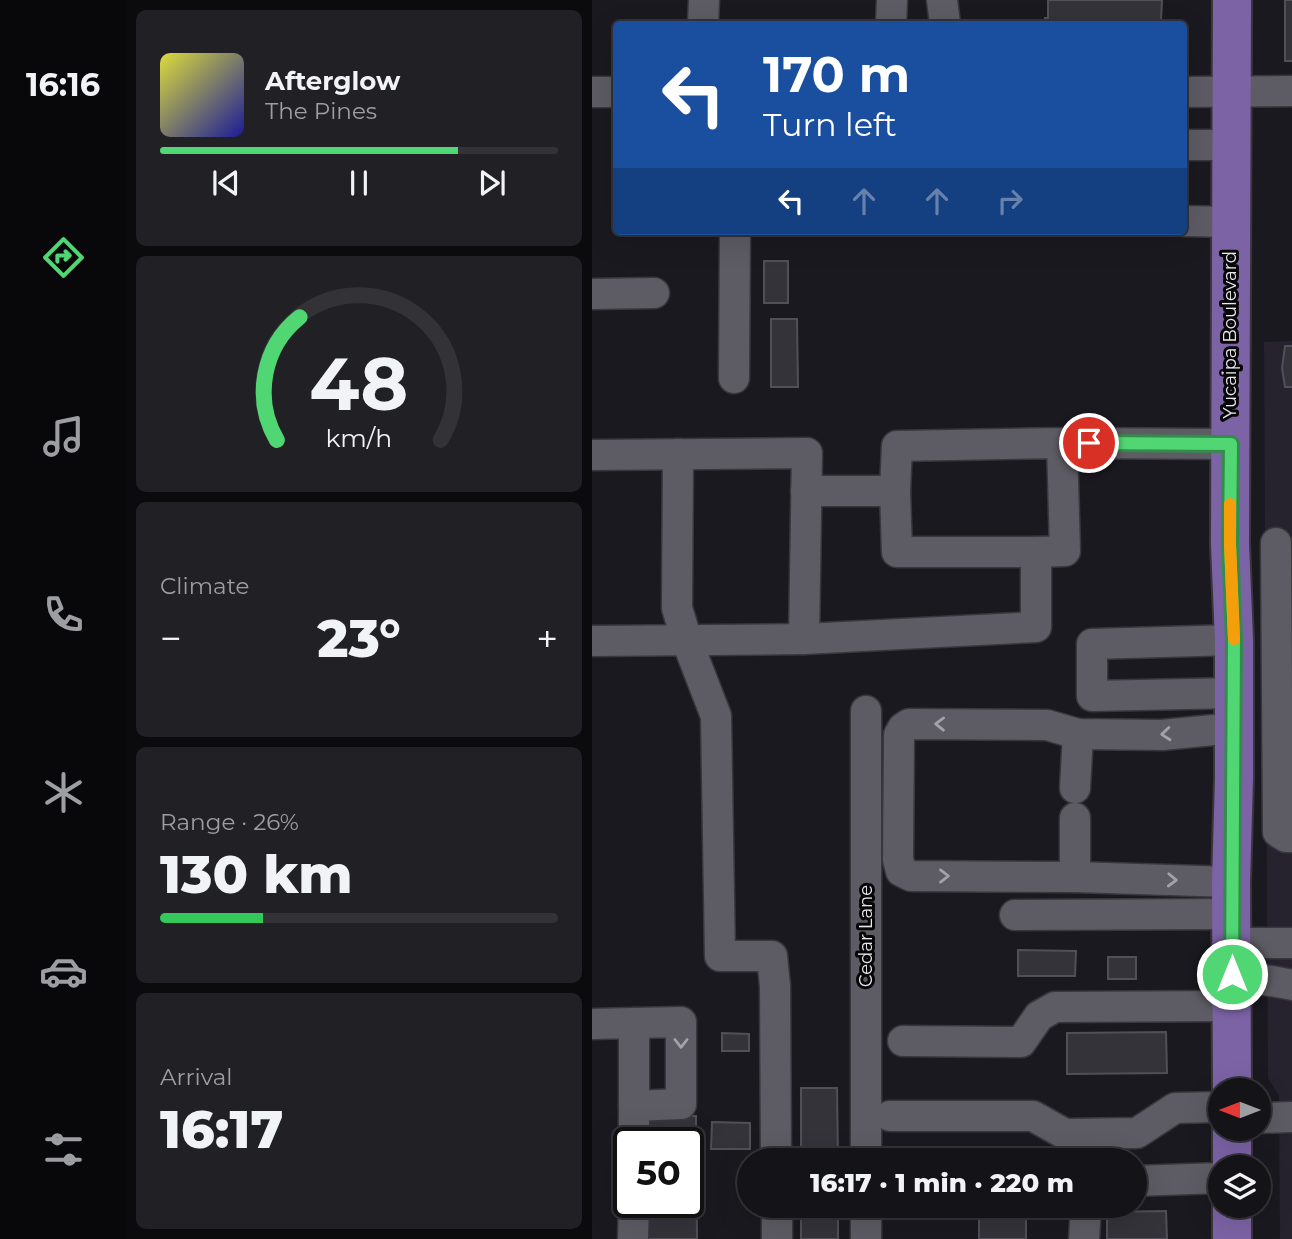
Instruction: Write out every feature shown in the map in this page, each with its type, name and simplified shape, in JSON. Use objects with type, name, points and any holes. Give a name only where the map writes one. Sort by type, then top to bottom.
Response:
[{"type":"main road","name":"Yucaipa Boulevard","points":[[1232,0],[1232,1078]]},
{"type":"main road","points":[[1232,1218],[1232,1239]]},
{"type":"street","points":[[703,0],[703,21]]},
{"type":"street","points":[[891,21],[892,0]]},
{"type":"street","points":[[1187,92],[1293,91]]},
{"type":"street","points":[[592,92],[613,92]]},
{"type":"street","points":[[1187,145],[1232,145]]},
{"type":"street","points":[[1187,221],[1230,222]]},
{"type":"street","points":[[734,378],[736,235]]},
{"type":"street","points":[[592,294],[654,293]]},
{"type":"street","points":[[1062,443],[1066,551],[897,552],[897,446],[1062,443],[1231,444]]},
{"type":"street","points":[[592,455],[807,453],[804,639]]},
{"type":"street","points":[[678,454],[677,608],[716,716],[720,956],[772,956],[775,986],[776,1148]]},
{"type":"street","points":[[806,491],[895,491]]},
{"type":"street","points":[[1230,544],[1284,543],[1285,780],[1278,832],[1289,837]]},
{"type":"street","points":[[592,641],[804,639],[1036,627],[1036,552]]},
{"type":"street","points":[[1234,680],[1092,644],[1092,696],[1176,695],[1234,680],[1285,659]]},
{"type":"street","points":[[1234,680],[1162,735],[1078,734],[1047,725],[909,724],[899,735],[898,859],[901,871],[911,876],[1075,877],[1231,944],[1293,985]]},
{"type":"street","name":"Cedar Lane","points":[[866,711],[866,1148]]},
{"type":"street","points":[[1075,788],[1078,734]]},
{"type":"street","points":[[1234,778],[1285,780]]},
{"type":"street","points":[[1075,818],[1075,877]]},
{"type":"street","points":[[1015,915],[1231,944],[1293,943]]},
{"type":"street","points":[[903,1041],[1021,1042],[1039,1016],[1055,1007],[1231,944]]},
{"type":"street","points":[[592,1024],[681,1022],[681,1104],[634,1105]]},
{"type":"street","points":[[634,1023],[634,1127]]},
{"type":"street","points":[[890,1116],[1033,1116],[1066,1134],[1137,1133],[1175,1108],[1208,1107]]},
{"type":"street","points":[[1271,1118],[1293,1117]]},
{"type":"street","points":[[1147,1181],[1208,1178]]},
{"type":"street","points":[[633,1218],[633,1239]]},
{"type":"street","points":[[777,1218],[777,1239]]},
{"type":"street","points":[[866,1218],[866,1239]]},
{"type":"street","points":[[1084,1239],[1085,1218]]},
{"type":"shaded area","points":[[1293,341],[1292,1239],[1280,1239],[1279,1096],[1271,1078],[1268,1078],[1264,342]]},
{"type":"building","points":[[1048,0],[1162,0],[1161,20],[1045,21],[1045,18],[1048,18]]},
{"type":"building","points":[[1285,0],[1293,0],[1293,61],[1285,61]]},
{"type":"building","points":[[764,261],[788,261],[788,303],[764,303]]},
{"type":"building","points":[[771,319],[797,319],[798,387],[771,387]]},
{"type":"building","points":[[1285,346],[1293,346],[1293,387],[1285,387],[1282,368]]},
{"type":"building","points":[[1018,950],[1076,951],[1075,976],[1018,976]]},
{"type":"building","points":[[1108,957],[1136,957],[1136,979],[1108,979]]},
{"type":"building","points":[[1166,1032],[1167,1073],[1067,1074],[1067,1033]]},
{"type":"building","points":[[722,1033],[749,1034],[749,1051],[722,1051]]},
{"type":"building","points":[[801,1088],[837,1088],[838,1148],[801,1148]]},
{"type":"building","points":[[645,1116],[696,1116],[696,1127],[645,1127]]},
{"type":"building","points":[[712,1122],[750,1123],[750,1148],[711,1149]]},
{"type":"building","points":[[1147,1211],[1166,1211],[1167,1239],[1107,1239],[1107,1218],[1147,1218]]},
{"type":"building","points":[[647,1218],[697,1218],[697,1239],[646,1239]]},
{"type":"building","points":[[801,1218],[838,1218],[838,1239],[801,1239]]},
{"type":"building","points":[[979,1218],[1026,1218],[1026,1239],[979,1239]]},
{"type":"slow traffic","points":[[1230,504],[1234,639]]},
{"type":"route","points":[[1089,443],[1231,444],[1230,544],[1234,640],[1232,974]]}]
